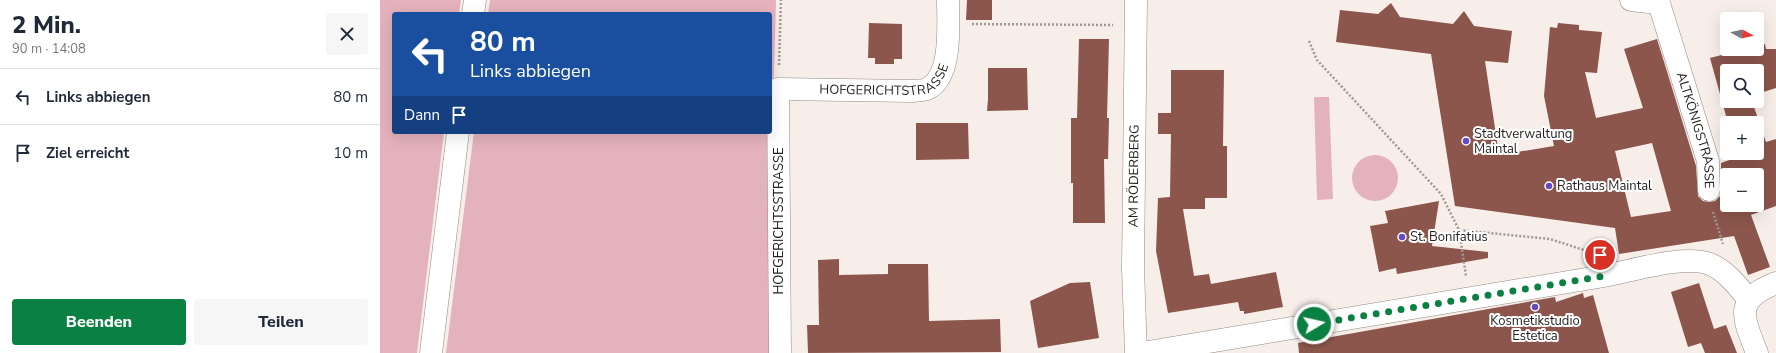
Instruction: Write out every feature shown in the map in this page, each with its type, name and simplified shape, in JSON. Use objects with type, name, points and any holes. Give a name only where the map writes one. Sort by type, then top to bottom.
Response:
[{"type":"street","points":[[473,12],[475,0]]},
{"type":"street","name":"HOFGERICHTSTRASSE","points":[[778,89],[912,91],[927,89],[936,82],[942,72],[946,59],[948,0]]},
{"type":"street","name":"AM RÖDERBERG","points":[[1136,0],[1133,269],[1136,353]]},
{"type":"street","points":[[1631,0],[1658,1]]},
{"type":"street","name":"ALTKÖNIGSTRASSE","points":[[1658,1],[1708,161],[1709,190]]},
{"type":"street","name":"HOFGERICHTSSTRASSE","points":[[778,89],[780,353]]},
{"type":"street","points":[[431,353],[458,134]]},
{"type":"street","points":[[1142,353],[1604,276],[1675,262],[1710,264],[1737,284],[1748,299]]},
{"type":"street","points":[[1756,353],[1746,324],[1745,311],[1748,299],[1759,290],[1774,284]]},
{"type":"path","points":[[778,89],[781,0]]},
{"type":"path","points":[[948,24],[1136,25]]},
{"type":"path","points":[[1309,41],[1317,60],[1441,194],[1459,230],[1466,274]]},
{"type":"path","name":"ALTKÖNIGSTRASSE","points":[[1709,190],[1710,203],[1724,248]]},
{"type":"path","points":[[1459,230],[1550,240],[1600,255],[1604,276]]},
{"type":"shaded area","points":[[380,0],[461,0],[459,12],[392,12],[392,134],[444,134],[417,353],[380,353]]},
{"type":"shaded area","points":[[490,0],[776,0],[772,146],[771,353],[446,353],[474,134],[772,134],[772,12],[488,12]]},
{"type":"shaded area","points":[[1314,97],[1329,97],[1333,199],[1317,200]]},
{"type":"shaded area","points":[[1375,155],[1388,159],[1394,165],[1398,178],[1394,191],[1388,197],[1375,201],[1362,197],[1356,191],[1352,178],[1356,165],[1362,159]]},
{"type":"building","points":[[967,0],[992,0],[992,20],[966,20]]},
{"type":"building","points":[[1391,3],[1400,17],[1453,24],[1464,11],[1474,26],[1512,31],[1508,63],[1485,61],[1499,155],[1554,146],[1544,96],[1550,27],[1557,28],[1558,23],[1579,25],[1579,30],[1602,32],[1597,73],[1585,72],[1596,118],[1643,108],[1624,49],[1657,39],[1696,166],[1698,196],[1703,201],[1709,202],[1715,201],[1720,196],[1720,212],[1759,212],[1751,215],[1770,267],[1748,275],[1734,236],[1619,254],[1615,228],[1455,206],[1431,54],[1336,42],[1340,10],[1378,14]],"holes":[[[1652,143],[1671,211],[1631,217],[1615,151]]]},
{"type":"building","points":[[869,23],[902,24],[902,59],[894,59],[894,64],[875,64],[875,58],[868,58]]},
{"type":"building","points":[[1079,39],[1109,39],[1107,118],[1109,118],[1108,159],[1104,159],[1105,223],[1073,223],[1073,183],[1071,183],[1071,118],[1077,118]]},
{"type":"building","points":[[1765,44],[1766,49],[1776,49],[1776,88],[1764,92],[1764,64],[1720,64],[1720,94],[1710,58],[1720,55],[1764,56]]},
{"type":"building","points":[[988,68],[1027,68],[1028,110],[987,111]]},
{"type":"building","points":[[1171,70],[1224,70],[1223,146],[1227,146],[1227,198],[1205,198],[1205,209],[1183,209],[1194,276],[1209,274],[1211,284],[1276,272],[1283,307],[1244,314],[1244,311],[1240,311],[1238,302],[1168,313],[1156,251],[1158,198],[1170,197],[1171,134],[1158,134],[1158,113],[1171,113]]},
{"type":"building","points":[[1724,108],[1754,108],[1757,116],[1726,116]]},
{"type":"building","points":[[916,123],[968,123],[969,159],[916,160]]},
{"type":"building","points":[[1764,136],[1766,142],[1776,139],[1776,206],[1764,210],[1764,168],[1721,168],[1721,163],[1730,160],[1764,160]]},
{"type":"building","name":"St. Bonifatius","points":[[1439,201],[1432,246],[1488,252],[1488,258],[1397,274],[1396,268],[1379,272],[1370,226],[1388,223],[1385,211]]},
{"type":"building","points":[[839,259],[839,275],[888,274],[888,264],[928,264],[929,321],[1000,319],[1001,352],[808,353],[807,325],[819,325],[818,260]]},
{"type":"building","points":[[1090,282],[1099,338],[1038,348],[1030,301],[1070,283]]},
{"type":"building","points":[[1699,283],[1714,329],[1726,325],[1737,353],[1705,353],[1701,343],[1688,347],[1671,292]]},
{"type":"building","points":[[1583,293],[1584,298],[1593,295],[1609,353],[1299,353],[1298,343],[1555,297],[1556,302]]},
{"type":"place","name":"Stadtverwaltung Maintal","points":[[1466,141]]},
{"type":"place","name":"Rathaus Maintal","points":[[1549,186]]},
{"type":"place","name":"St. Bonifatius","points":[[1402,237]]},
{"type":"place","name":"Kosmetikstudio Estetica","points":[[1535,307]]},
{"type":"route","points":[[1314,324],[1604,276],[1600,255]]}]
